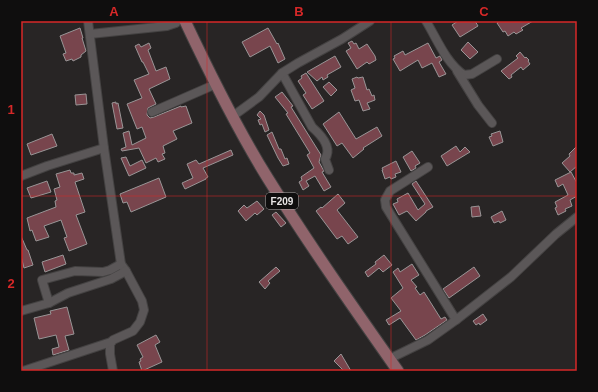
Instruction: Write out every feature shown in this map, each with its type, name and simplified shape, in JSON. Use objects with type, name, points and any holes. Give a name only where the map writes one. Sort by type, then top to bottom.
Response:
[{"type":"main road","name":"F209","points":[[185,21],[232,116],[267,177],[347,299],[398,371]]},
{"type":"street","points":[[23,371],[111,342],[133,331],[143,315],[143,306],[123,268],[104,148],[88,21]]},
{"type":"street","points":[[90,34],[167,26],[176,23],[177,21]]},
{"type":"street","points":[[232,116],[259,97],[282,73],[342,39],[370,21]]},
{"type":"street","points":[[426,21],[450,62],[457,70],[478,105],[492,123]]},
{"type":"street","points":[[457,70],[464,75],[472,74],[497,59]]},
{"type":"street","points":[[282,73],[312,127],[327,144],[328,155],[325,158],[329,170]]},
{"type":"street","points":[[152,112],[216,84]]},
{"type":"street","points":[[21,176],[104,148]]},
{"type":"street","points":[[428,167],[390,191],[385,200],[386,207],[456,320]]},
{"type":"street","points":[[389,359],[428,340],[456,320],[511,277],[556,234],[577,217]]},
{"type":"street","points":[[49,303],[42,280],[75,271],[103,272],[123,268]]},
{"type":"street","points":[[21,311],[49,303],[68,293],[111,279],[123,268]]},
{"type":"street","points":[[111,342],[109,346],[113,371]]},
{"type":"building","points":[[458,21],[475,21],[478,26],[460,37],[452,25]]},
{"type":"building","points":[[500,21],[533,21],[521,28],[523,30],[516,34],[514,32],[508,36],[505,31],[503,32],[497,23]]},
{"type":"building","points":[[80,28],[86,51],[81,55],[81,57],[73,61],[72,59],[66,61],[63,54],[66,53],[60,36]]},
{"type":"building","points":[[268,28],[277,44],[278,43],[285,59],[278,63],[270,46],[250,57],[242,42]]},
{"type":"building","points":[[352,41],[354,44],[356,43],[359,49],[367,44],[376,60],[369,64],[367,62],[357,69],[346,51],[351,48],[348,43]]},
{"type":"building","points":[[468,42],[478,52],[470,59],[461,50]]},
{"type":"building","points":[[149,43],[151,48],[148,50],[156,71],[166,67],[170,79],[149,89],[156,104],[148,108],[147,115],[150,118],[181,106],[186,106],[192,123],[173,131],[177,139],[163,146],[165,153],[162,154],[165,159],[158,162],[156,158],[146,163],[139,148],[122,151],[121,149],[126,147],[123,133],[129,131],[132,145],[146,138],[142,127],[137,129],[127,104],[142,98],[134,80],[149,74],[135,46],[139,44],[141,47]]},
{"type":"building","points":[[428,43],[436,58],[440,56],[442,60],[439,62],[446,74],[439,77],[432,63],[422,68],[418,60],[400,71],[393,59],[395,58],[394,56],[403,51],[405,55]]},
{"type":"building","points":[[520,52],[529,60],[528,61],[530,64],[523,70],[521,67],[511,75],[512,77],[509,79],[501,71],[518,58],[516,56]]},
{"type":"building","points":[[335,56],[341,67],[327,75],[328,77],[323,80],[322,77],[317,81],[307,72]]},
{"type":"building","points":[[306,73],[324,101],[312,109],[303,95],[306,93],[298,81],[302,78],[301,76]]},
{"type":"building","points":[[363,77],[367,90],[369,89],[372,96],[374,95],[375,100],[367,103],[370,109],[363,111],[359,100],[355,101],[351,90],[355,88],[352,79]]},
{"type":"building","points":[[329,82],[337,90],[331,96],[323,87]]},
{"type":"building","points":[[282,92],[293,106],[291,107],[321,155],[319,162],[324,171],[322,172],[331,187],[324,191],[315,176],[306,181],[309,186],[303,190],[299,182],[302,180],[301,177],[314,168],[307,155],[310,153],[286,114],[288,113],[275,97]]},
{"type":"building","points":[[86,94],[87,104],[76,105],[75,95]]},
{"type":"building","points":[[116,102],[116,104],[118,103],[123,128],[117,129],[112,103]]},
{"type":"building","points":[[260,111],[264,115],[269,130],[265,132],[262,124],[260,125],[258,120],[261,119],[257,115]]},
{"type":"building","points":[[339,112],[356,139],[377,127],[382,136],[363,148],[364,149],[353,158],[342,143],[337,146],[323,124]]},
{"type":"building","points":[[500,131],[503,142],[493,146],[489,137],[492,136],[491,134]]},
{"type":"building","points":[[272,132],[279,149],[281,149],[285,159],[287,158],[289,164],[283,166],[278,158],[267,135]]},
{"type":"building","points":[[52,134],[57,146],[31,155],[27,144]]},
{"type":"building","points":[[456,146],[460,152],[465,147],[470,152],[447,166],[441,156]]},
{"type":"building","points":[[577,146],[577,166],[570,172],[562,163],[570,156],[569,154]]},
{"type":"building","points":[[231,150],[233,155],[203,168],[208,177],[206,179],[185,189],[182,183],[193,178],[187,164],[196,160],[199,164]]},
{"type":"building","points":[[412,151],[420,163],[411,171],[403,157]]},
{"type":"building","points":[[126,157],[130,166],[142,160],[146,168],[129,176],[121,158]]},
{"type":"building","points":[[396,161],[401,172],[395,174],[396,177],[385,179],[382,168]]},
{"type":"building","points":[[70,170],[71,173],[74,173],[74,175],[82,173],[84,179],[75,182],[85,212],[76,215],[87,244],[69,251],[64,238],[67,237],[61,220],[44,226],[49,237],[36,241],[32,230],[30,231],[27,218],[56,207],[55,201],[57,200],[54,189],[60,187],[56,174]]},
{"type":"building","points":[[571,172],[577,183],[577,196],[570,200],[572,206],[565,209],[566,211],[558,215],[555,208],[557,207],[555,202],[568,195],[563,184],[558,187],[555,180]]},
{"type":"building","points":[[159,178],[166,197],[131,212],[127,202],[123,203],[120,194]]},
{"type":"building","points":[[47,181],[51,192],[31,198],[27,188]]},
{"type":"building","points":[[416,181],[433,207],[426,211],[416,221],[407,211],[399,215],[393,204],[398,202],[397,199],[408,193],[418,210],[425,204],[412,184]]},
{"type":"building","points":[[338,194],[345,203],[337,210],[358,237],[348,244],[342,236],[337,239],[316,211],[321,207],[322,208]]},
{"type":"building","points":[[257,201],[264,209],[257,215],[255,213],[246,221],[238,211],[244,205],[247,208]]},
{"type":"building","points":[[479,206],[481,216],[472,217],[471,207]]},
{"type":"building","points":[[502,211],[506,220],[500,223],[499,221],[494,223],[491,217]]},
{"type":"building","points":[[276,212],[286,223],[281,227],[272,215]]},
{"type":"building","points":[[21,236],[33,265],[24,268],[21,256]]},
{"type":"building","points":[[63,255],[66,264],[45,272],[42,262]]},
{"type":"building","points":[[384,255],[392,265],[383,272],[379,268],[368,277],[365,272],[376,264],[375,262]]},
{"type":"building","points":[[412,264],[419,275],[411,280],[417,287],[415,288],[420,295],[424,292],[441,319],[445,317],[447,320],[416,340],[400,318],[389,325],[386,320],[401,311],[391,298],[403,288],[393,272],[398,268],[400,272]]},
{"type":"building","points":[[276,267],[280,271],[268,281],[270,283],[265,289],[259,282]]},
{"type":"building","points":[[474,267],[480,276],[449,298],[443,289]]},
{"type":"building","points":[[67,307],[74,334],[65,336],[69,350],[53,355],[52,349],[59,347],[56,335],[39,339],[34,318],[51,314],[50,311]]},
{"type":"building","points":[[483,314],[487,320],[480,325],[479,323],[476,325],[473,321]]},
{"type":"building","points":[[156,335],[160,342],[155,345],[162,362],[142,371],[139,362],[143,357],[137,345]]},
{"type":"building","points":[[341,354],[351,371],[344,371],[334,361]]}]
